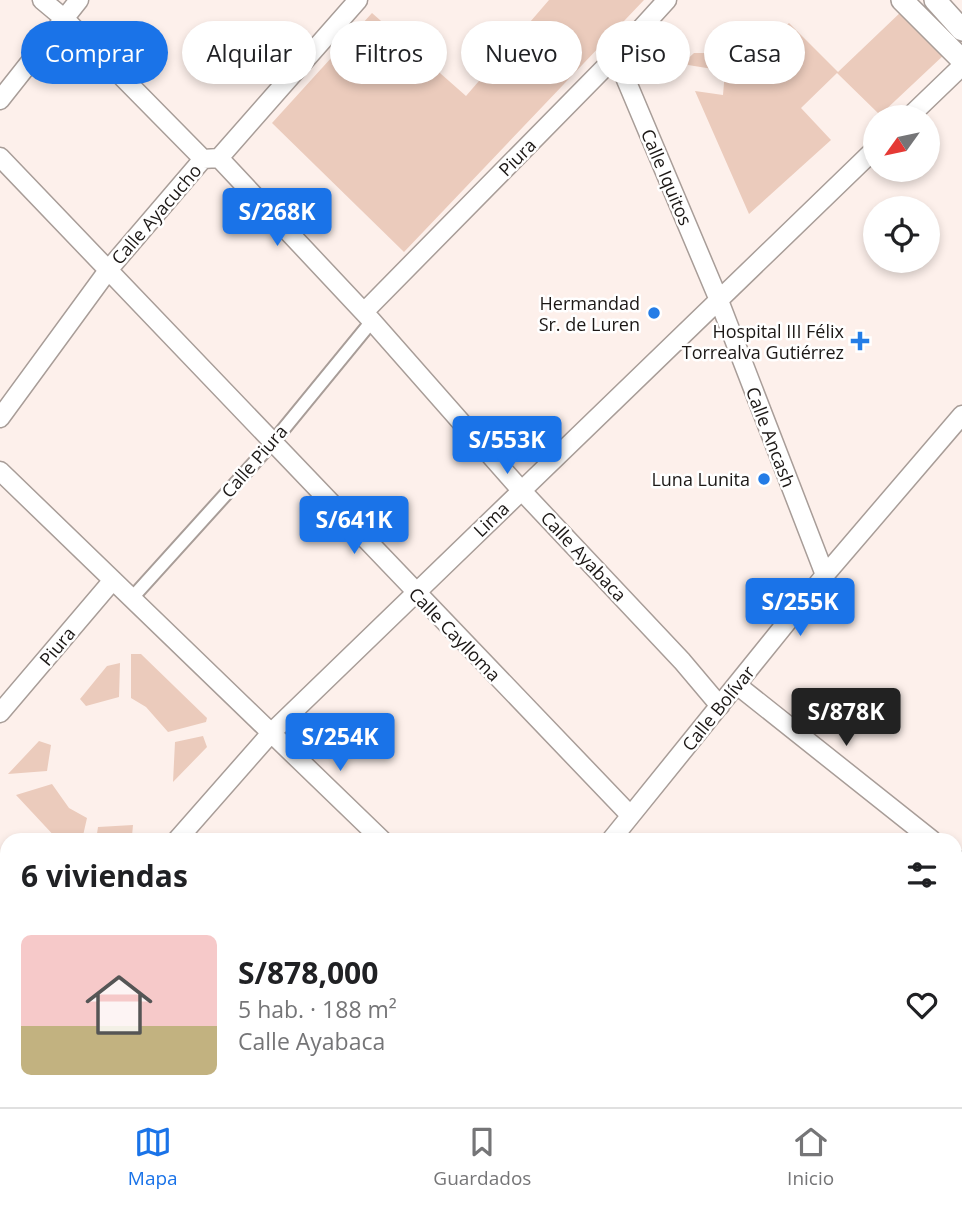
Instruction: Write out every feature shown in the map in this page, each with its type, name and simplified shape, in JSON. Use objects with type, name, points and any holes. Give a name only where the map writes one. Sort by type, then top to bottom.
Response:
[{"type":"street","name":"Calle Ayabaca","points":[[42,0],[211,158],[368,316],[521,490],[720,706]]},
{"type":"street","points":[[0,100],[66,20],[79,0]]},
{"type":"street","name":"Calle Ayacucho","points":[[0,418],[108,269],[358,0]]},
{"type":"street","name":"Piura","points":[[648,21],[667,0]]},
{"type":"street","points":[[902,0],[962,60]]},
{"type":"street","points":[[935,0],[962,30]]},
{"type":"street","points":[[921,105],[962,66]]},
{"type":"street","name":"Piura","points":[[368,316],[596,77]]},
{"type":"street","name":"Calle Iquitos","points":[[628,84],[718,298]]},
{"type":"street","name":"Calle Caylloma","points":[[0,157],[630,815]]},
{"type":"street","name":"Lima","points":[[183,833],[271,733],[863,160]]},
{"type":"street","name":"Calle Ancash","points":[[718,298],[825,575]]},
{"type":"street","name":"Calle Piura","points":[[132,598],[273,442],[368,316]]},
{"type":"street","name":"Calle Bolívar","points":[[616,833],[825,575],[962,415]]},
{"type":"street","points":[[0,471],[375,833]]},
{"type":"street","name":"Piura","points":[[0,713],[113,580]]},
{"type":"street","points":[[737,685],[923,833]]},
{"type":"shaded area","points":[[549,0],[644,0],[624,21],[596,21],[596,50],[582,65],[582,21],[531,21]]},
{"type":"shaded area","points":[[903,10],[946,53],[891,105],[870,105],[837,73],[801,108],[831,140],[749,214],[695,91],[723,95],[724,84],[805,84],[805,39],[838,72]]},
{"type":"shaded area","points":[[372,13],[381,21],[365,21]]},
{"type":"shaded area","points":[[694,53],[704,53],[704,68],[690,65],[690,57]]},
{"type":"shaded area","points":[[330,59],[330,84],[447,84],[447,79],[466,96],[476,84],[564,84],[404,252],[272,123],[307,84],[316,84],[316,75]]},
{"type":"shaded area","points":[[131,654],[141,654],[207,718],[206,722],[168,732],[146,707],[131,698]]},
{"type":"shaded area","points":[[120,663],[119,697],[86,706],[80,699],[107,666]]},
{"type":"shaded area","points":[[203,736],[207,747],[173,782],[175,742]]},
{"type":"shaded area","points":[[39,741],[51,745],[47,771],[8,774]]},
{"type":"shaded area","points":[[52,784],[69,808],[87,818],[84,833],[51,833],[16,795]]},
{"type":"shaded area","points":[[133,825],[132,833],[97,833],[98,827]]},
{"type":"place","name":"Hermandad Sr. de Luren","points":[[654,313]]},
{"type":"place","name":"Hospital III Félix Torrealva Gutiérrez","points":[[860,341]]},
{"type":"place","name":"Luna Lunita","points":[[764,479]]}]
